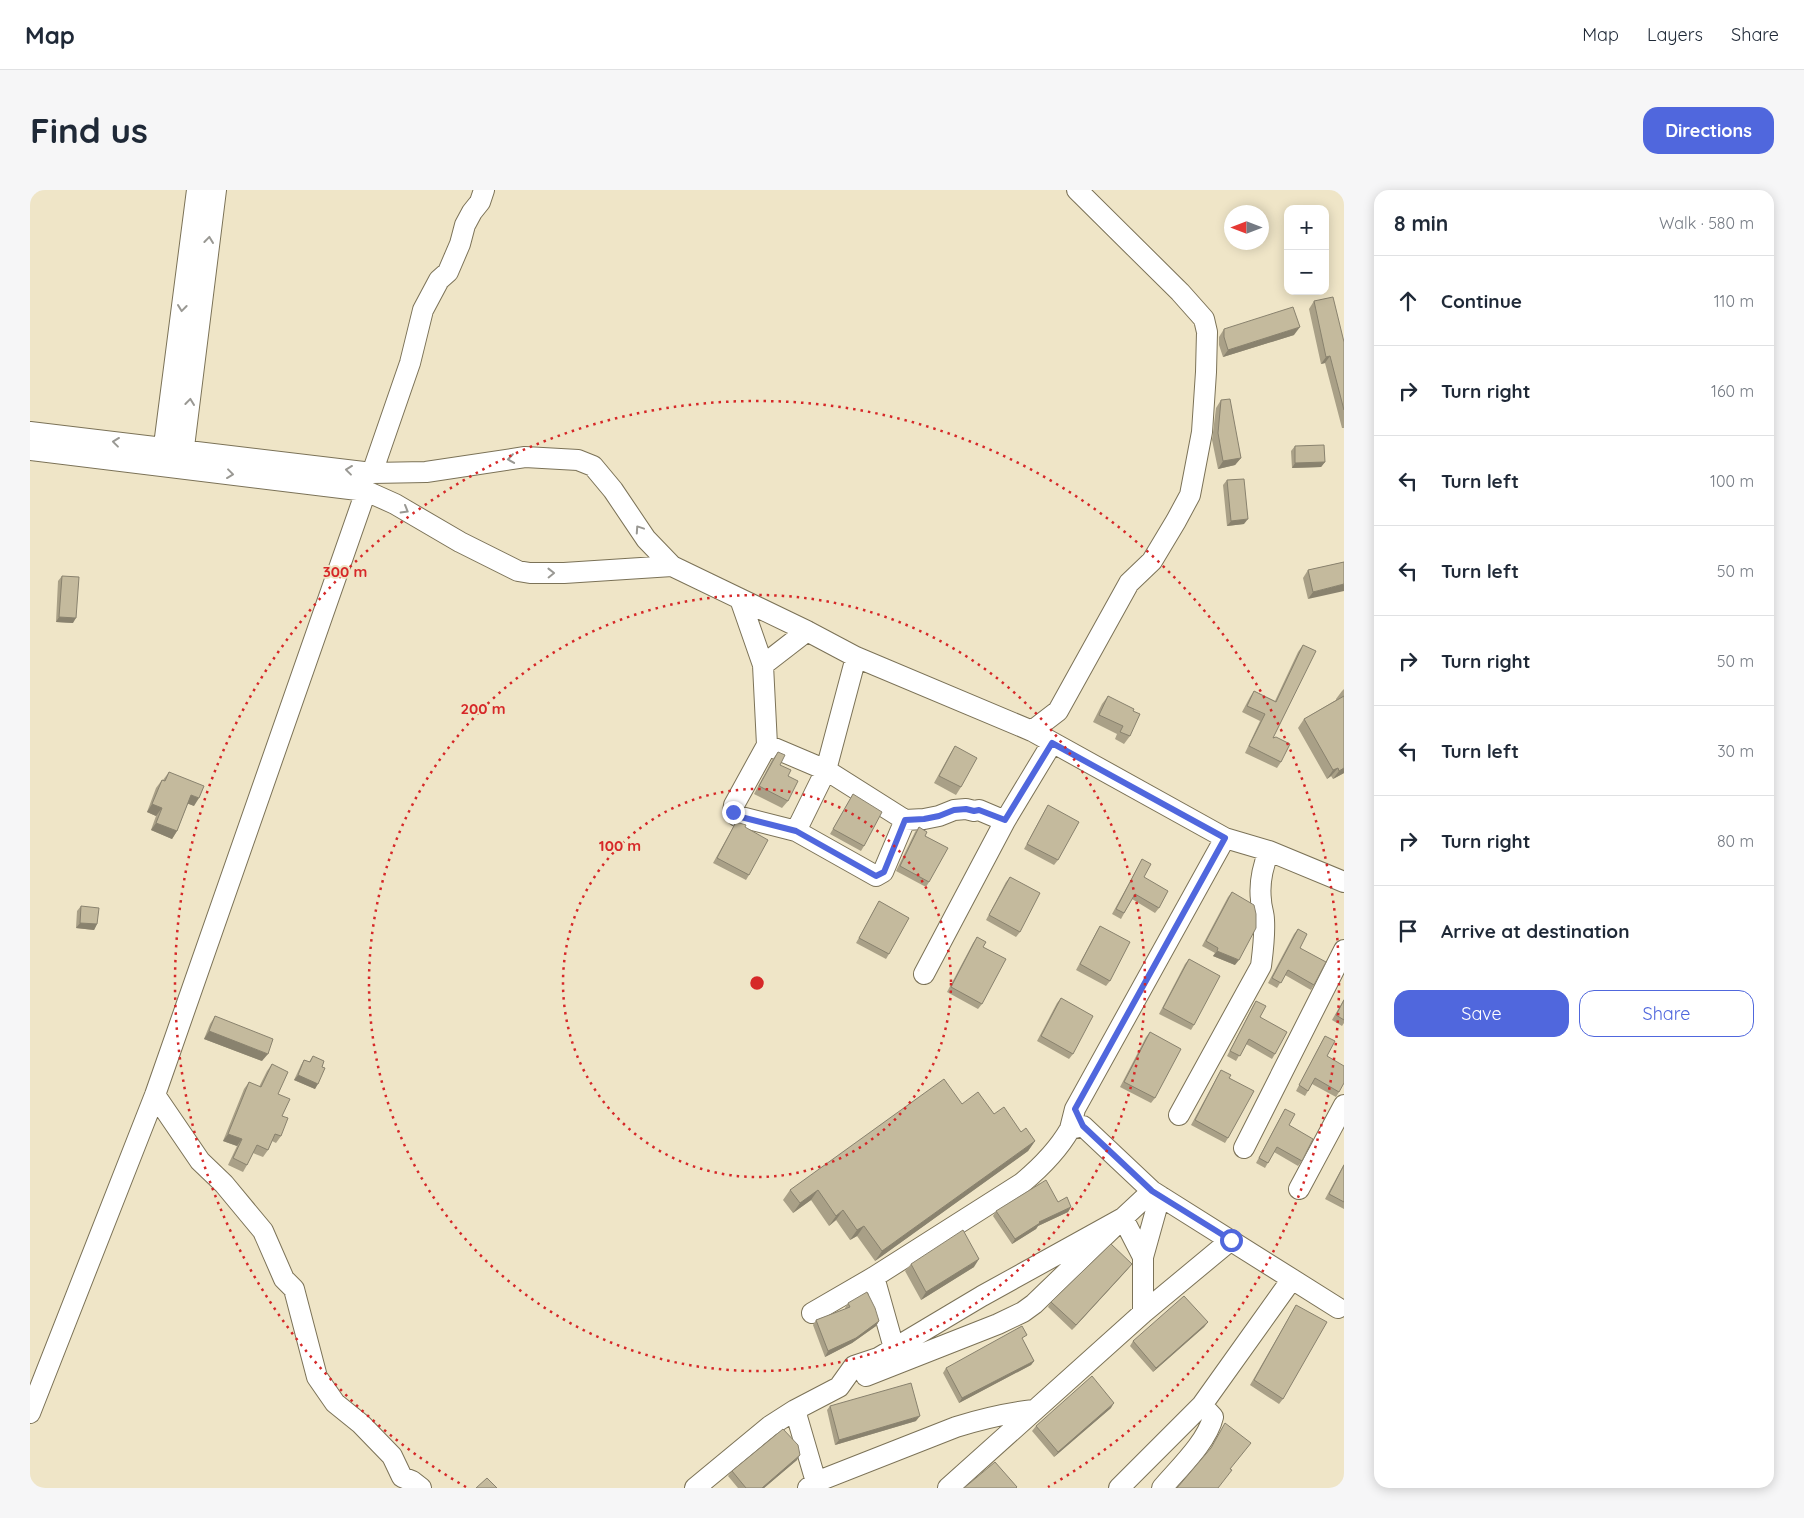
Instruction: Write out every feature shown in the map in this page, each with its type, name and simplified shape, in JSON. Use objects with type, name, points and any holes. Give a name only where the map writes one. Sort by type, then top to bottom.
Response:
[{"type":"street","points":[[173,458],[197,190]]},
{"type":"street","points":[[173,458],[216,190]]},
{"type":"street","points":[[30,1413],[155,1096],[410,363],[423,310],[439,280],[448,272],[460,244],[465,225],[480,202],[484,190]]},
{"type":"street","points":[[1032,731],[1058,712],[1129,583],[1152,561],[1176,521],[1190,495],[1202,432],[1207,342],[1204,319],[1180,292],[1077,190]]},
{"type":"street","points":[[30,432],[173,458],[369,482],[526,457],[578,460],[593,466],[613,490],[646,539],[672,566],[807,631],[856,657],[1032,731],[1225,838],[1269,851],[1344,882]]},
{"type":"street","points":[[30,450],[173,458]]},
{"type":"street","points":[[369,482],[395,504],[460,542],[518,571],[564,573],[672,566]]},
{"type":"street","points":[[740,599],[763,665],[767,745],[734,805],[733,812],[737,816],[796,831],[876,876],[884,872],[905,820]]},
{"type":"street","points":[[763,665],[807,631]]},
{"type":"street","points":[[796,831],[826,770],[856,657]]},
{"type":"street","points":[[924,974],[1005,820],[1052,743]]},
{"type":"street","points":[[767,745],[826,770],[905,820],[924,819],[954,810],[966,809],[979,810],[1005,820]]},
{"type":"street","points":[[812,1313],[874,1277],[1022,1183],[1040,1168],[1063,1142],[1076,1121],[1225,838]]},
{"type":"street","points":[[1179,1115],[1260,966],[1264,944],[1264,917],[1260,901],[1261,880],[1269,851]]},
{"type":"street","points":[[1244,1148],[1344,950]]},
{"type":"street","points":[[155,1096],[200,1161],[224,1184],[263,1231],[284,1279],[294,1289],[317,1376],[325,1390],[335,1403],[361,1424],[392,1456],[405,1483],[412,1481],[421,1488]]},
{"type":"street","points":[[1299,1189],[1344,1105]]},
{"type":"street","points":[[1076,1121],[1156,1193],[1338,1308]]},
{"type":"street","points":[[695,1488],[770,1426],[794,1410],[839,1386],[998,1324],[1023,1312],[1034,1304],[1123,1218],[1156,1193]]},
{"type":"street","points":[[1143,1313],[1143,1257],[1156,1193]]},
{"type":"street","points":[[1123,1218],[1143,1257]]},
{"type":"street","points":[[839,1386],[854,1366],[878,1358],[982,1296],[1123,1218]]},
{"type":"street","points":[[948,1488],[1143,1313],[1231,1240]]},
{"type":"street","points":[[874,1277],[894,1348]]},
{"type":"street","points":[[1119,1488],[1202,1405],[1292,1279]]},
{"type":"street","points":[[982,1296],[998,1324]]},
{"type":"street","points":[[1162,1488],[1200,1442],[1211,1425],[1213,1416],[1202,1405]]},
{"type":"street","points":[[794,1410],[812,1485],[956,1427],[980,1419],[1034,1410]]},
{"type":"building","points":[[1333,297],[1344,342],[1344,410],[1330,356],[1326,357],[1314,301]]},
{"type":"building","points":[[1293,307],[1300,327],[1228,350],[1224,329]]},
{"type":"building","points":[[1230,399],[1241,458],[1223,461],[1218,433],[1221,400]]},
{"type":"building","points":[[1324,445],[1325,462],[1295,463],[1295,446]]},
{"type":"building","points":[[1244,479],[1248,519],[1231,521],[1227,480]]},
{"type":"building","points":[[1344,562],[1344,584],[1313,592],[1308,570]]},
{"type":"building","points":[[62,576],[79,577],[76,618],[59,617]]},
{"type":"building","points":[[1303,645],[1316,651],[1273,738],[1276,737],[1290,744],[1281,762],[1249,746],[1265,714],[1247,706],[1254,691],[1276,702]]},
{"type":"building","points":[[1108,696],[1140,714],[1130,736],[1120,732],[1123,726],[1099,715]]},
{"type":"building","points":[[1344,696],[1344,768],[1339,771],[1338,768],[1333,770],[1304,719]]},
{"type":"building","points":[[955,746],[977,758],[961,787],[939,776]]},
{"type":"building","points":[[778,752],[785,755],[780,765],[791,770],[788,776],[798,781],[788,801],[759,786]]},
{"type":"building","points":[[169,772],[204,786],[199,798],[191,795],[177,831],[156,823],[162,808],[152,804],[162,780],[165,781]]},
{"type":"building","points":[[853,794],[882,812],[864,846],[833,829]]},
{"type":"building","points":[[1048,805],[1079,822],[1058,860],[1027,844]]},
{"type":"building","points":[[736,822],[746,825],[745,827],[768,840],[749,875],[717,858]]},
{"type":"building","points":[[919,827],[927,832],[925,836],[948,848],[929,882],[900,866]]},
{"type":"building","points":[[1142,859],[1151,864],[1144,877],[1168,891],[1159,908],[1135,894],[1124,913],[1116,909]]},
{"type":"building","points":[[1010,877],[1040,893],[1020,932],[989,915]]},
{"type":"building","points":[[1232,892],[1254,905],[1256,914],[1256,928],[1239,960],[1217,951],[1218,948],[1206,941]]},
{"type":"building","points":[[879,901],[909,918],[889,954],[859,938]]},
{"type":"building","points":[[81,906],[99,908],[97,924],[80,923]]},
{"type":"building","points":[[1100,926],[1130,942],[1110,981],[1080,964]]},
{"type":"building","points":[[1298,929],[1307,934],[1300,948],[1326,962],[1314,985],[1288,970],[1281,983],[1272,978]]},
{"type":"building","points":[[977,937],[986,942],[983,947],[1006,959],[982,1004],[951,987]]},
{"type":"building","points":[[1189,959],[1220,976],[1194,1025],[1163,1008]]},
{"type":"building","points":[[1061,998],[1093,1016],[1073,1054],[1041,1036]]},
{"type":"building","points":[[1344,1000],[1344,1020],[1336,1015]]},
{"type":"building","points":[[1256,1001],[1266,1006],[1260,1017],[1287,1032],[1275,1054],[1249,1039],[1240,1056],[1230,1051]]},
{"type":"building","points":[[215,1016],[273,1039],[268,1054],[209,1031]]},
{"type":"building","points":[[1150,1032],[1181,1049],[1155,1098],[1124,1082]]},
{"type":"building","points":[[1325,1036],[1335,1041],[1327,1056],[1344,1066],[1344,1083],[1339,1092],[1315,1078],[1308,1091],[1299,1085]]},
{"type":"building","points":[[313,1056],[324,1061],[322,1067],[325,1068],[318,1084],[298,1075],[304,1060],[310,1062]]},
{"type":"building","points":[[272,1064],[288,1072],[278,1094],[290,1099],[282,1116],[288,1118],[281,1136],[275,1134],[268,1150],[257,1145],[247,1165],[233,1158],[242,1139],[228,1134],[249,1082],[261,1087]]},
{"type":"building","points":[[1221,1070],[1231,1075],[1229,1078],[1254,1091],[1228,1138],[1195,1120]]},
{"type":"building","points":[[944,1079],[962,1104],[978,1092],[994,1114],[1004,1107],[1021,1132],[1026,1128],[1035,1141],[882,1251],[864,1226],[857,1230],[843,1210],[836,1216],[818,1190],[800,1203],[790,1190]]},
{"type":"building","points":[[1285,1109],[1295,1114],[1289,1125],[1313,1139],[1302,1161],[1277,1147],[1268,1163],[1259,1158]]},
{"type":"building","points":[[1344,1165],[1344,1202],[1329,1194]]},
{"type":"building","points":[[1046,1180],[1058,1202],[1067,1197],[1071,1207],[1039,1222],[1015,1239],[996,1211]]},
{"type":"building","points":[[963,1230],[979,1259],[926,1292],[911,1264]]},
{"type":"building","points":[[1111,1244],[1132,1264],[1076,1325],[1051,1302]]},
{"type":"building","points":[[867,1292],[879,1321],[856,1338],[828,1351],[816,1320],[850,1307],[848,1303]]},
{"type":"building","points":[[1184,1296],[1208,1322],[1156,1368],[1133,1341]]},
{"type":"building","points":[[1296,1305],[1327,1322],[1283,1399],[1254,1380]]},
{"type":"building","points":[[1022,1326],[1027,1335],[1022,1338],[1034,1361],[962,1398],[946,1368]]},
{"type":"building","points":[[1092,1376],[1114,1403],[1058,1452],[1036,1426]]},
{"type":"building","points":[[911,1383],[920,1416],[839,1440],[830,1406]]},
{"type":"building","points":[[1225,1423],[1251,1443],[1230,1469],[1232,1470],[1218,1488],[1177,1488],[1211,1448]]},
{"type":"building","points":[[783,1429],[798,1445],[800,1455],[762,1488],[746,1488],[732,1471]]},
{"type":"building","points":[[995,1462],[1016,1488],[964,1488]]},
{"type":"building","points":[[487,1478],[497,1488],[476,1488]]},
{"type":"route","points":[[733,812],[737,816],[796,831],[876,876],[884,872],[905,820],[924,819],[954,810],[966,809],[979,810],[1005,820],[1052,743],[1225,838],[1075,1109],[1083,1126],[1152,1191],[1231,1240]]}]
